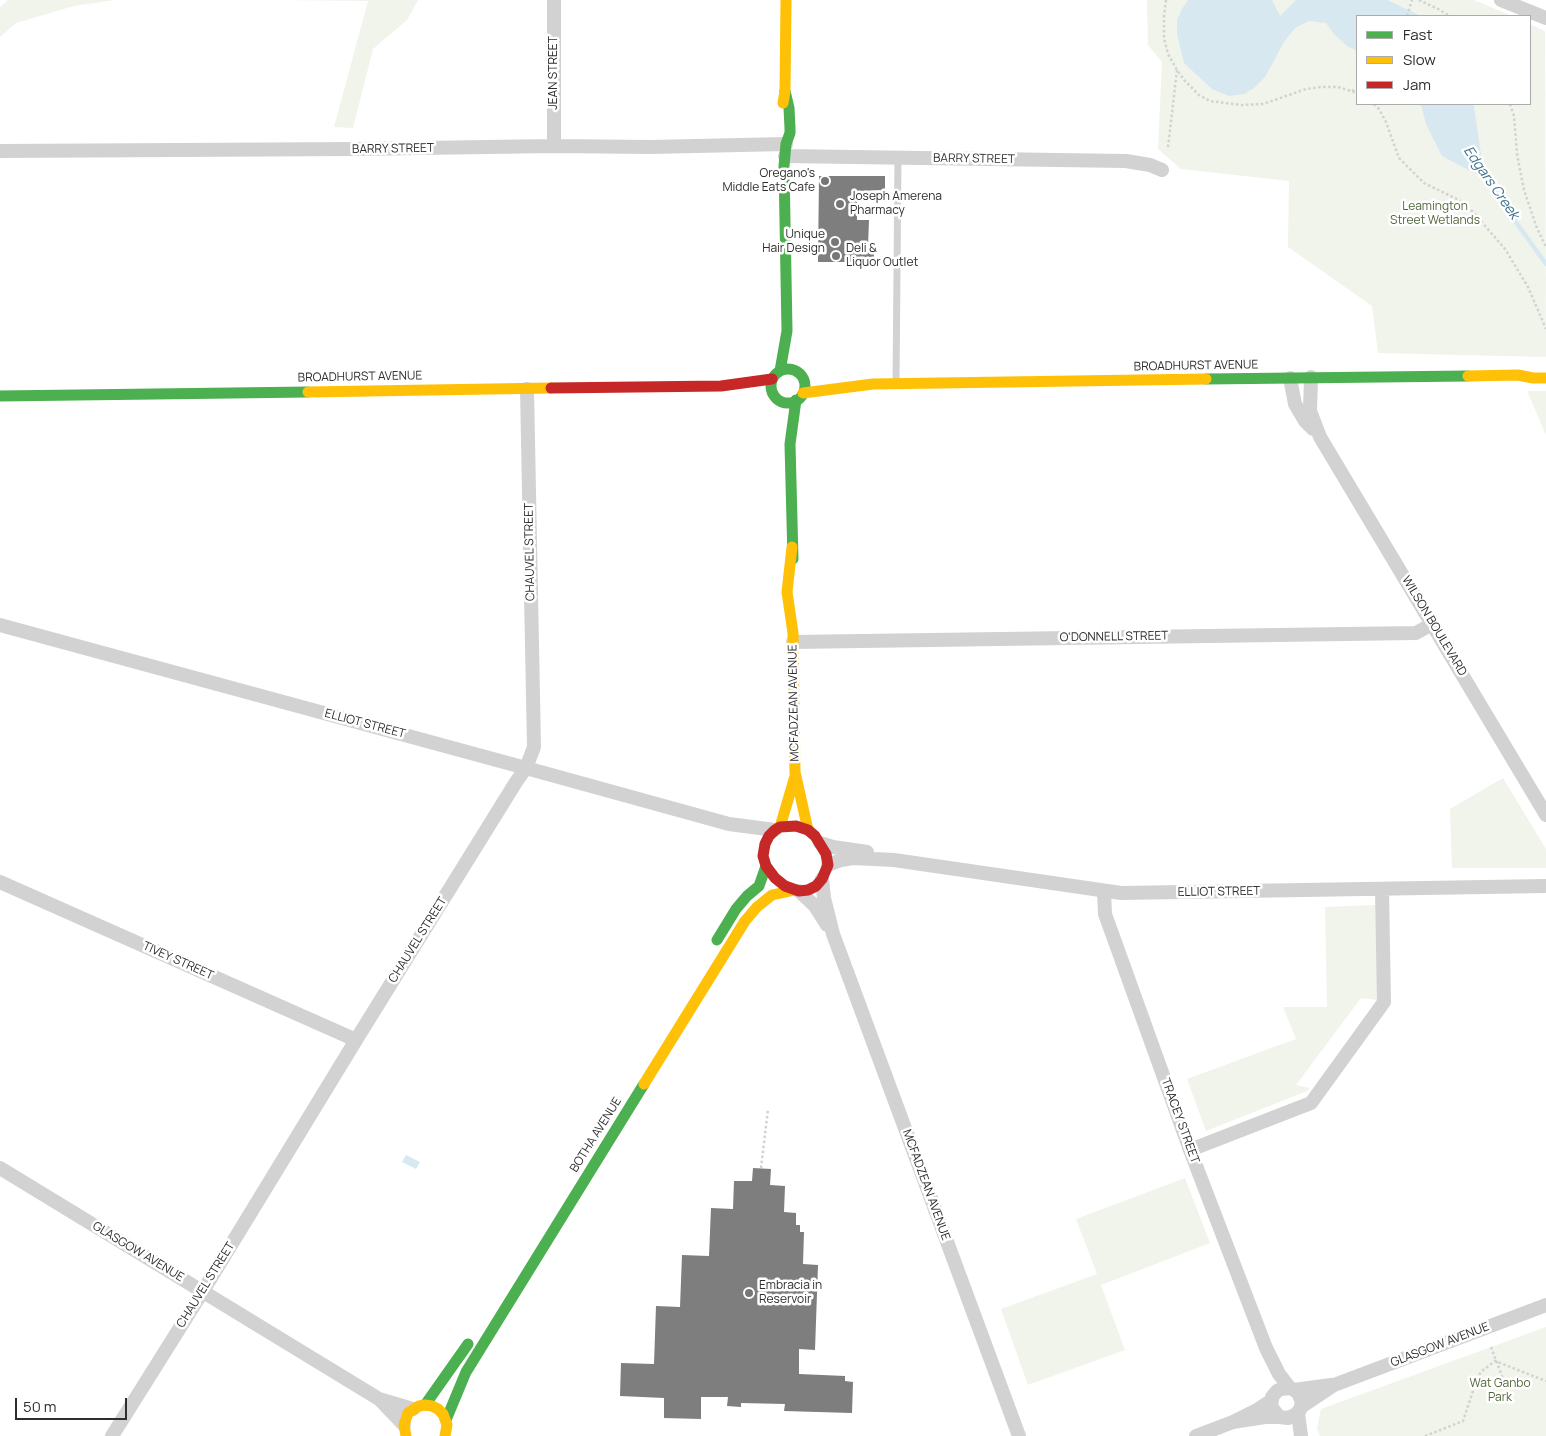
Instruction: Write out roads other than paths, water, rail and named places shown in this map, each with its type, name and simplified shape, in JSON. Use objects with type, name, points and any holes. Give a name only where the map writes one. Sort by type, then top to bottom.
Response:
[{"type":"street","name":"JEAN STREET","points":[[554,0],[554,146]]},
{"type":"street","points":[[786,0],[785,91],[781,112],[780,134],[786,150],[787,331],[771,389],[777,398],[791,402],[800,397],[805,382],[799,373],[787,331]]},
{"type":"street","points":[[1501,0],[1546,18]]},
{"type":"street","name":"BARRY STREET","points":[[0,151],[554,146],[651,147],[786,150],[898,158],[1126,161],[1150,164],[1162,170]]},
{"type":"street","points":[[776,374],[790,369],[799,373]]},
{"type":"street","name":"BROADHURST AVENUE","points":[[1518,375],[1535,371],[1546,371]]},
{"type":"street","name":"BROADHURST AVENUE","points":[[799,373],[874,384],[1518,375],[1546,378]]},
{"type":"street","name":"BROADHURST AVENUE","points":[[0,396],[721,386],[776,374]]},
{"type":"street","name":"WILSON BOULEVARD","points":[[1290,378],[1295,404],[1304,421],[1320,437]]},
{"type":"street","name":"WILSON BOULEVARD","points":[[1311,378],[1310,411],[1320,437],[1546,815]]},
{"type":"street","name":"BROADHURST AVENUE","points":[[800,397],[874,384]]},
{"type":"street","name":"BROADHURST AVENUE","points":[[721,386],[777,398]]},
{"type":"street","name":"CHAUVEL STREET","points":[[112,1436],[526,768],[534,747],[527,389]]},
{"type":"street","name":"MCFADZEAN AVENUE","points":[[800,397],[790,444],[792,547],[787,592],[793,638],[795,772],[808,830]]},
{"type":"street","name":"MCFADZEAN AVENUE","points":[[777,398],[790,444]]},
{"type":"street","name":"O'DONNELL STREET","points":[[793,638],[1416,633],[1432,624]]},
{"type":"street","name":"ELLIOT STREET","points":[[0,625],[729,824],[778,828]]},
{"type":"street","name":"MCFADZEAN AVENUE","points":[[778,828],[795,772]]},
{"type":"street","name":"ELLIOT STREET","points":[[729,824],[752,836],[764,848]]},
{"type":"street","points":[[796,826],[808,830],[820,843],[826,854],[828,865],[822,879],[816,886],[808,890],[797,891],[785,886],[775,878],[766,866],[762,856],[764,848],[769,836],[778,828],[796,826]]},
{"type":"street","name":"ELLIOT STREET","points":[[820,843],[833,847],[863,851],[894,860]]},
{"type":"street","name":"ELLIOT STREET","points":[[828,865],[853,858],[894,860],[1121,893],[1546,886]]},
{"type":"street","points":[[711,950],[736,908],[759,886],[766,866]]},
{"type":"street","name":"MCFADZEAN AVENUE","points":[[822,879],[824,898],[833,934],[1020,1436]]},
{"type":"street","name":"TIVEY STREET","points":[[0,882],[356,1040]]},
{"type":"street","points":[[1190,1150],[1311,1103],[1384,1002],[1382,889]]},
{"type":"street","name":"MCFADZEAN AVENUE","points":[[797,891],[815,906],[833,934]]},
{"type":"street","name":"BOTHA AVENUE","points":[[448,1431],[466,1372],[745,921],[757,907],[772,895],[797,891]]},
{"type":"street","name":"TRACEY STREET","points":[[1104,892],[1105,914],[1190,1150],[1266,1348],[1279,1374],[1292,1389]]},
{"type":"street","points":[[680,999],[692,1006]]},
{"type":"street","name":"GLASGOW AVENUE","points":[[0,1168],[379,1399],[405,1430]]},
{"type":"street","points":[[519,1261],[531,1268]]},
{"type":"street","name":"GLASGOW AVENUE","points":[[1292,1389],[1334,1385],[1546,1305]]},
{"type":"street","points":[[405,1430],[408,1413],[419,1407],[454,1365],[474,1333]]},
{"type":"street","name":"TRACEY STREET","points":[[1266,1348],[1273,1376],[1273,1397]]},
{"type":"street","name":"GLASGOW AVENUE","points":[[1300,1410],[1334,1385]]},
{"type":"street","points":[[1196,1436],[1233,1422],[1257,1410],[1281,1389],[1292,1389],[1300,1397],[1301,1436]]},
{"type":"street","points":[[1273,1397],[1272,1409],[1297,1436]]},
{"type":"street","name":"GLASGOW AVENUE","points":[[379,1399],[419,1407]]},
{"type":"street","points":[[419,1407],[432,1406],[438,1409],[448,1431]]},
{"type":"street","points":[[1233,1422],[1259,1418],[1292,1417],[1300,1410]]},
{"type":"lane","points":[[896,384],[898,158]]},
{"type":"waterway","name":"Edgars Creek","points":[[1486,176],[1500,200],[1546,264]]},
{"type":"place","name":"Oregano's Middle Eats Cafe","points":[[825,181]]},
{"type":"place","name":"Joseph Amerena Pharmacy","points":[[840,204]]},
{"type":"place","name":"Unique Hair Design","points":[[835,242]]},
{"type":"place","name":"Deli & Liquor Outlet","points":[[836,256]]},
{"type":"place","name":"Embracia in Reservoir","points":[[749,1293]]},
{"type":"park label","name":"Leamington Street Wetlands","points":[[1435,214]]},
{"type":"park label","name":"Wat Ganbo Park","points":[[1500,1391]]}]
